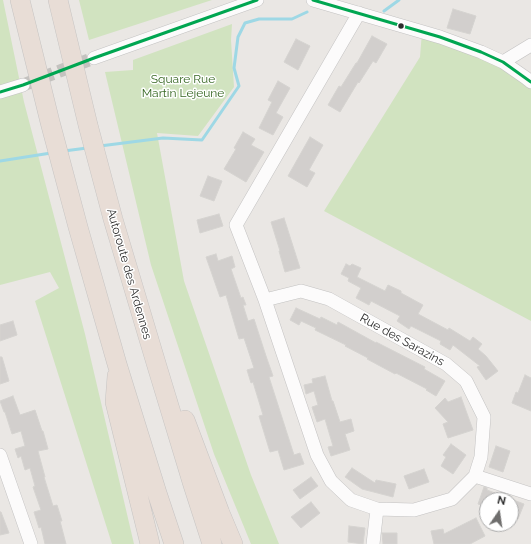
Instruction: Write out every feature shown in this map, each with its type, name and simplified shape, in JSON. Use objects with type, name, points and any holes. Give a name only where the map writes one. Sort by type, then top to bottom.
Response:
[{"type":"highway","points":[[20,0],[50,122],[117,364],[174,544]]},
{"type":"highway","name":"Autoroute des Ardennes","points":[[58,0],[88,125],[106,190],[156,363],[212,544]]},
{"type":"highway","points":[[156,363],[175,393],[233,544]]},
{"type":"highway","points":[[117,364],[115,402],[150,544]]},
{"type":"street","points":[[94,58],[258,0]]},
{"type":"street","points":[[313,0],[458,43],[503,62],[531,82]]},
{"type":"street","name":"Rue des Sarazins","points":[[265,300],[302,291],[329,299],[446,364],[466,381],[484,418],[481,457],[475,476],[452,499],[414,510],[377,509],[350,500],[331,482],[317,455],[265,300],[236,225],[360,13]]},
{"type":"street","points":[[503,62],[531,45]]},
{"type":"street","points":[[0,92],[23,85]]},
{"type":"street","points":[[0,455],[31,544]]},
{"type":"street","points":[[475,476],[531,494]]},
{"type":"street","points":[[373,544],[377,509]]},
{"type":"green space","points":[[0,0],[3,0],[24,102],[85,334],[134,544],[112,544],[35,301],[59,288],[50,272],[0,285]]},
{"type":"green space","points":[[79,0],[212,0],[89,40]]},
{"type":"green space","name":"Square Rue Martin Lejeune","points":[[232,24],[231,40],[234,87],[198,136],[157,133],[184,281],[251,475],[279,544],[251,544],[214,454],[151,265],[105,72],[133,70],[133,60]]},
{"type":"green space","points":[[422,32],[440,37],[531,82],[531,321],[324,211],[420,57]]},
{"type":"building","points":[[453,9],[476,16],[470,34],[447,28]]},
{"type":"building","points":[[372,36],[387,44],[376,63],[373,61],[359,83],[358,82],[340,112],[328,105],[339,86],[341,87],[357,63]]},
{"type":"building","points":[[296,39],[310,46],[298,70],[284,62]]},
{"type":"building","points":[[278,81],[290,88],[276,113],[283,117],[273,135],[259,128],[272,102],[268,100]]},
{"type":"building","points":[[243,132],[255,139],[251,145],[264,152],[246,182],[224,169],[236,149],[234,148]]},
{"type":"building","points":[[310,137],[323,145],[309,170],[315,173],[307,187],[288,176]]},
{"type":"building","points":[[208,176],[222,181],[214,201],[200,196]]},
{"type":"building","points":[[219,214],[223,226],[200,233],[197,220]]},
{"type":"building","points":[[284,218],[300,268],[285,272],[271,222]]},
{"type":"building","points":[[216,254],[218,261],[232,256],[235,267],[231,269],[241,298],[243,297],[246,305],[243,305],[248,321],[254,319],[273,376],[269,377],[294,455],[300,453],[304,464],[284,470],[278,450],[270,452],[259,416],[263,415],[253,382],[251,383],[247,370],[254,368],[244,338],[239,339],[226,295],[220,297],[206,257]]},
{"type":"building","points":[[346,264],[350,266],[352,264],[361,268],[357,277],[385,291],[388,285],[401,291],[401,293],[423,305],[418,314],[448,330],[449,328],[470,341],[473,337],[482,344],[478,349],[486,356],[498,371],[486,380],[477,367],[480,366],[453,345],[450,350],[440,344],[441,341],[411,326],[409,329],[397,321],[400,316],[371,301],[369,305],[356,298],[361,288],[348,281],[349,278],[341,274]]},
{"type":"building","points":[[296,308],[320,319],[321,317],[337,325],[338,322],[425,367],[424,369],[445,381],[436,396],[426,390],[427,389],[396,373],[395,374],[345,346],[346,345],[315,330],[316,328],[301,321],[299,325],[290,320]]},
{"type":"building","points":[[13,321],[17,335],[0,341],[0,325]]},
{"type":"building","points":[[0,357],[2,357],[9,381],[0,384]]},
{"type":"building","points":[[525,375],[531,378],[531,411],[512,403],[516,392],[518,393]]},
{"type":"building","points":[[325,376],[340,422],[351,419],[354,431],[345,434],[350,450],[331,456],[328,447],[333,446],[325,419],[317,422],[312,407],[318,405],[314,391],[306,394],[304,385],[313,383],[312,379]]},
{"type":"building","points":[[13,396],[20,415],[35,410],[43,431],[48,449],[38,451],[53,506],[57,505],[62,521],[60,521],[66,544],[45,544],[41,527],[39,528],[34,512],[41,510],[33,487],[35,486],[30,468],[25,470],[21,456],[18,458],[15,449],[25,446],[21,431],[12,434],[0,401]]},
{"type":"building","points":[[461,397],[473,430],[448,438],[443,424],[448,422],[435,408],[445,398],[448,402]]},
{"type":"building","points":[[451,444],[466,455],[453,474],[441,466],[446,457],[443,455]]},
{"type":"building","points":[[496,446],[510,451],[503,472],[489,467]]},
{"type":"building","points":[[352,468],[375,483],[376,480],[396,484],[393,497],[362,489],[345,477]]},
{"type":"building","points":[[424,469],[429,482],[409,489],[404,476]]},
{"type":"building","points":[[311,477],[318,486],[300,499],[293,490]]},
{"type":"building","points":[[484,487],[492,492],[482,492]]},
{"type":"building","points":[[311,502],[320,513],[301,528],[291,517]]},
{"type":"building","points":[[519,502],[524,504],[519,516]]},
{"type":"building","points":[[0,512],[9,533],[0,535]]},
{"type":"building","points":[[476,518],[479,524],[479,532],[483,532],[485,536],[470,544],[434,544],[431,531],[443,529],[444,534]]},
{"type":"building","points":[[349,526],[365,528],[363,544],[348,542]]},
{"type":"building","points":[[382,533],[397,533],[397,544],[383,544]]},
{"type":"waterway","points":[[384,11],[399,0]]},
{"type":"waterway","points":[[100,146],[163,138],[202,140],[239,86],[234,68],[238,37],[245,23],[259,19],[292,19],[307,12]]},
{"type":"waterway","points":[[64,151],[87,148]]},
{"type":"waterway","points":[[0,161],[51,153]]},
{"type":"tunnel","points":[[23,85],[94,58]]},
{"type":"transit line","points":[[0,92],[257,0]]},
{"type":"transit line","points":[[313,0],[440,37],[481,52],[503,62],[531,82]]}]
